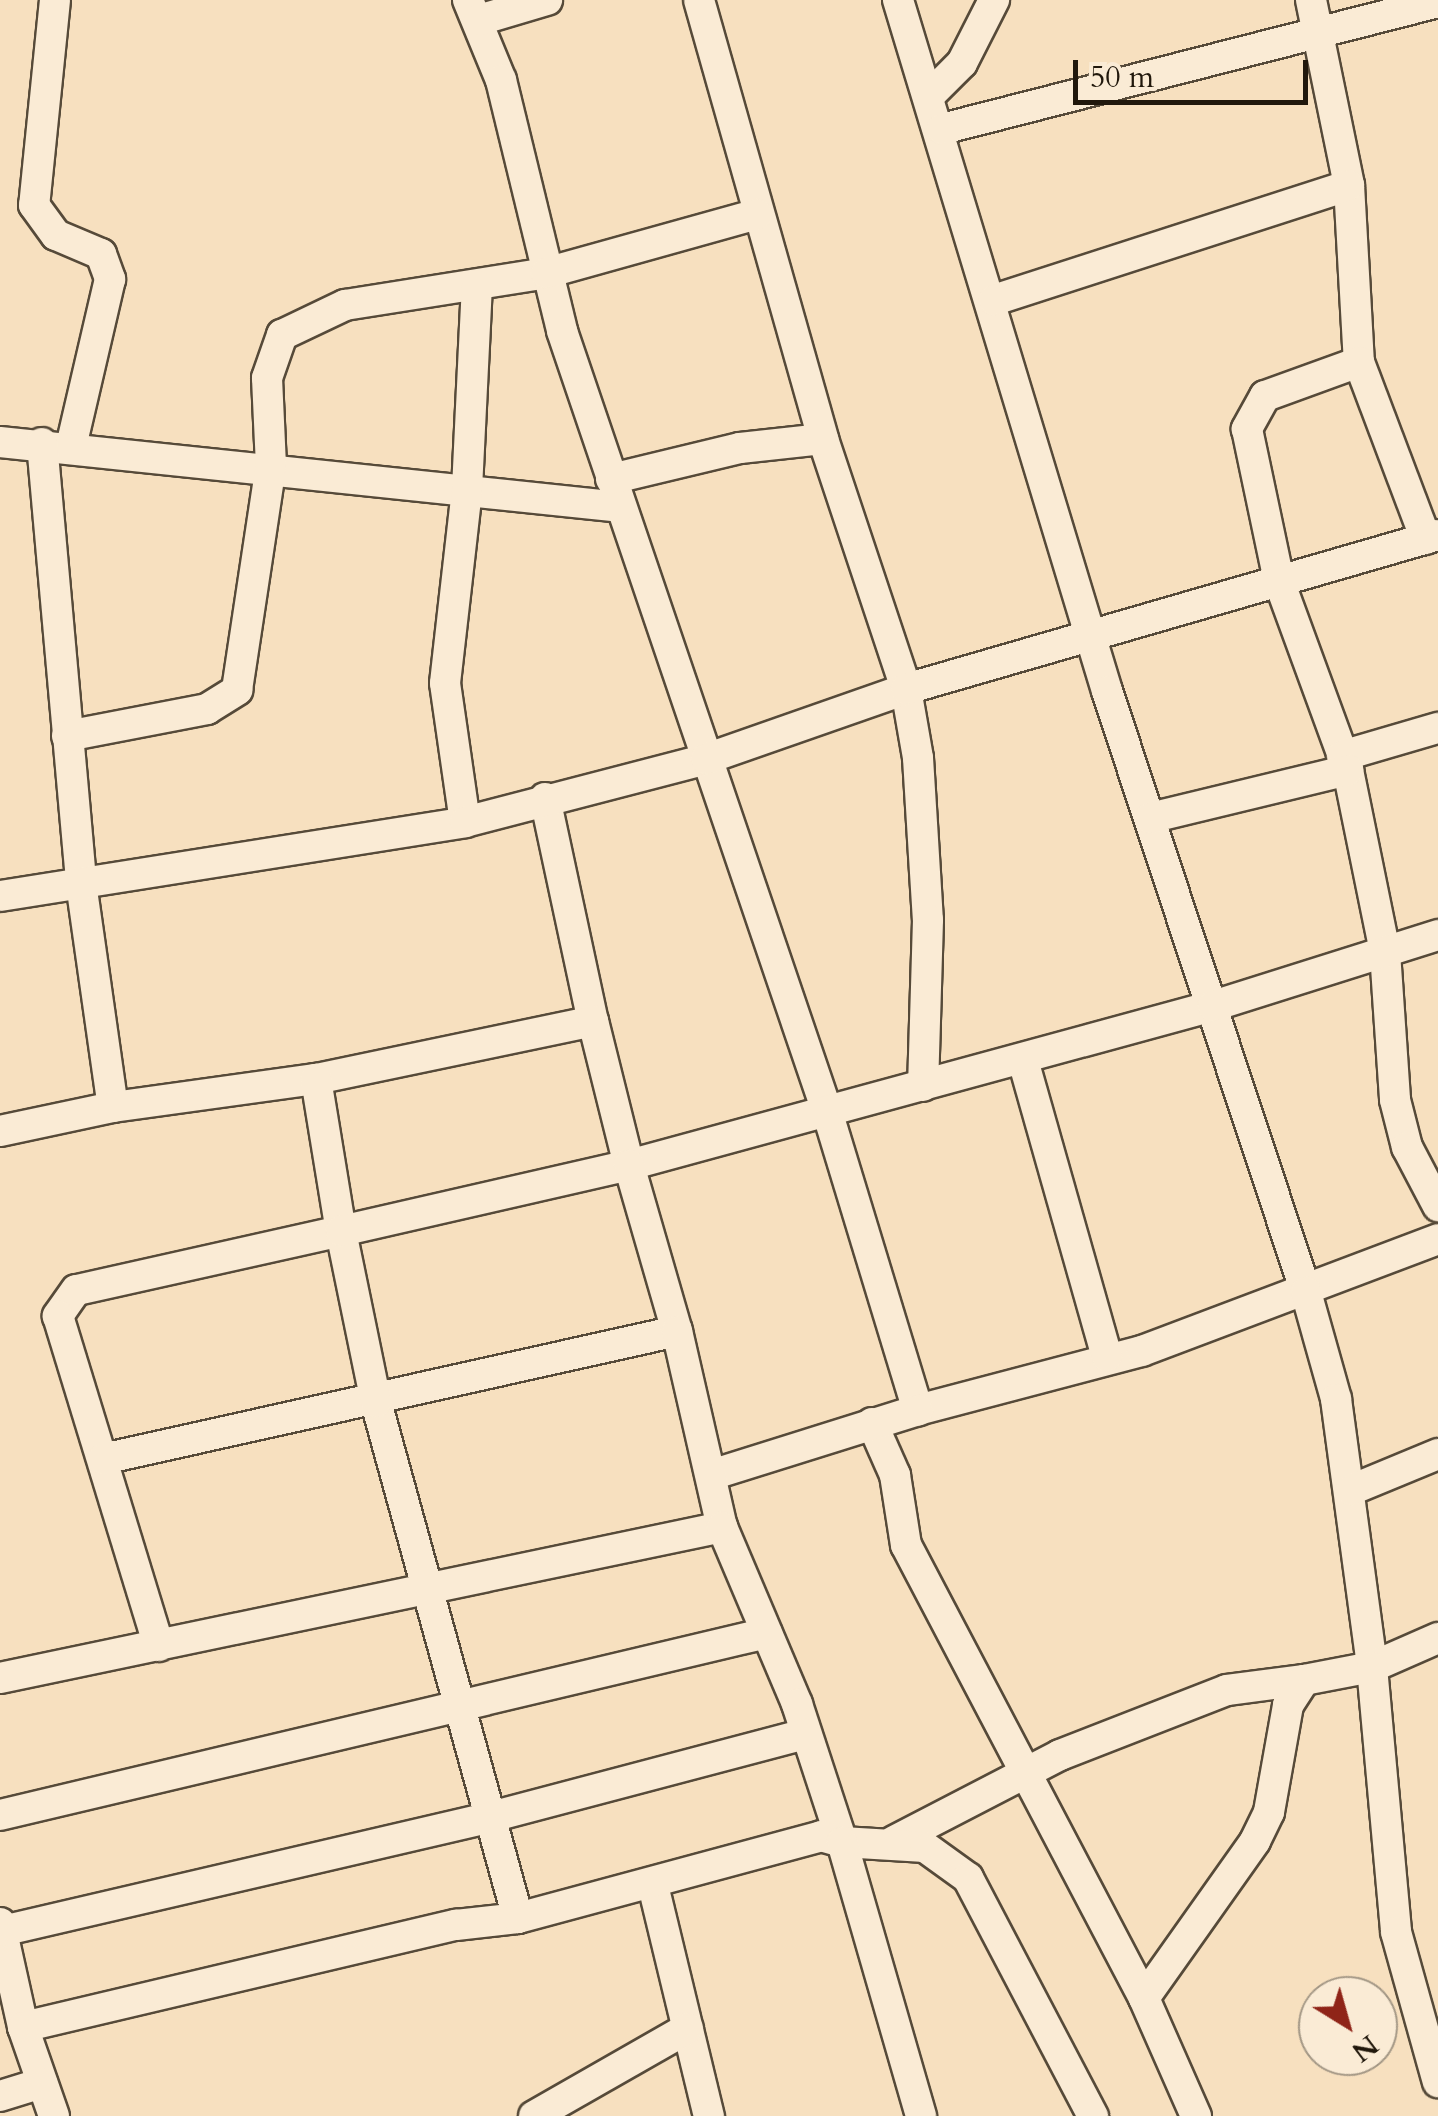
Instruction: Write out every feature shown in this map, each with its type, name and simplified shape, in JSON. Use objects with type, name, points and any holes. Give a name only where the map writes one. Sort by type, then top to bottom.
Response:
[{"type":"street","points":[[55,0],[34,206],[48,229],[101,254],[110,279],[56,445],[67,736],[81,883],[113,1107]]},
{"type":"street","points":[[547,0],[474,10],[501,80],[546,273],[616,493],[828,1111],[918,1410]]},
{"type":"street","points":[[698,0],[823,438],[906,690],[918,758],[928,920],[923,1086]]},
{"type":"street","points":[[898,0],[942,130],[1150,818],[1306,1292],[1336,1399],[1372,1667],[1396,1932],[1438,2082]]},
{"type":"street","points":[[930,95],[962,63],[994,0]]},
{"type":"street","points":[[0,896],[466,822],[545,798],[706,759],[906,690],[1432,537],[1359,362],[1349,185],[1311,0]]},
{"type":"street","points":[[942,130],[1438,2]]},
{"type":"street","points":[[994,300],[1349,185]]},
{"type":"street","points":[[67,736],[207,709],[237,690],[270,466],[267,378],[282,335],[345,305],[546,273],[757,214]]},
{"type":"street","points":[[466,822],[445,683],[467,489],[477,285]]},
{"type":"street","points":[[1359,362],[1265,396],[1247,429],[1280,581],[1345,763],[1385,952],[1396,1100],[1407,1147],[1438,1206]]},
{"type":"street","points":[[0,442],[270,466],[467,489],[616,493],[740,448],[823,438]]},
{"type":"street","points":[[1150,818],[1345,763],[1438,728]]},
{"type":"street","points":[[545,798],[593,1021],[629,1166],[677,1330],[722,1527],[806,1734],[842,1842],[921,2116]]},
{"type":"street","points":[[160,1646],[103,1459],[58,1331],[62,1302],[76,1290],[629,1166],[1214,1006],[1438,935]]},
{"type":"street","points":[[0,1131],[113,1107],[316,1079],[593,1021]]},
{"type":"street","points":[[1023,1060],[1107,1356]]},
{"type":"street","points":[[316,1079],[376,1402],[518,1918]]},
{"type":"street","points":[[710,1475],[872,1423],[1107,1356],[1142,1351],[1438,1239]]},
{"type":"street","points":[[103,1459],[376,1402],[677,1330]]},
{"type":"street","points":[[872,1423],[894,1475],[906,1544],[1031,1772],[1144,1998],[1196,2116]]},
{"type":"street","points":[[1350,1490],[1438,1454]]},
{"type":"street","points":[[0,1678],[722,1527]]},
{"type":"street","points":[[0,1815],[458,1710],[767,1633]]},
{"type":"street","points":[[886,1844],[1031,1772],[1226,1690],[1372,1667],[1438,1638]]},
{"type":"street","points":[[1144,1998],[1254,1841],[1269,1812],[1288,1706],[1304,1680]]},
{"type":"street","points":[[54,2116],[23,2027],[1,1927],[488,1818],[806,1734]]},
{"type":"street","points":[[23,2027],[456,1925],[518,1918],[653,1885],[800,1837],[925,1847],[968,1878],[1093,2116]]},
{"type":"street","points":[[653,1885],[710,2116]]},
{"type":"street","points":[[534,2116],[688,2028]]},
{"type":"street","points":[[0,2096],[42,2084]]}]
